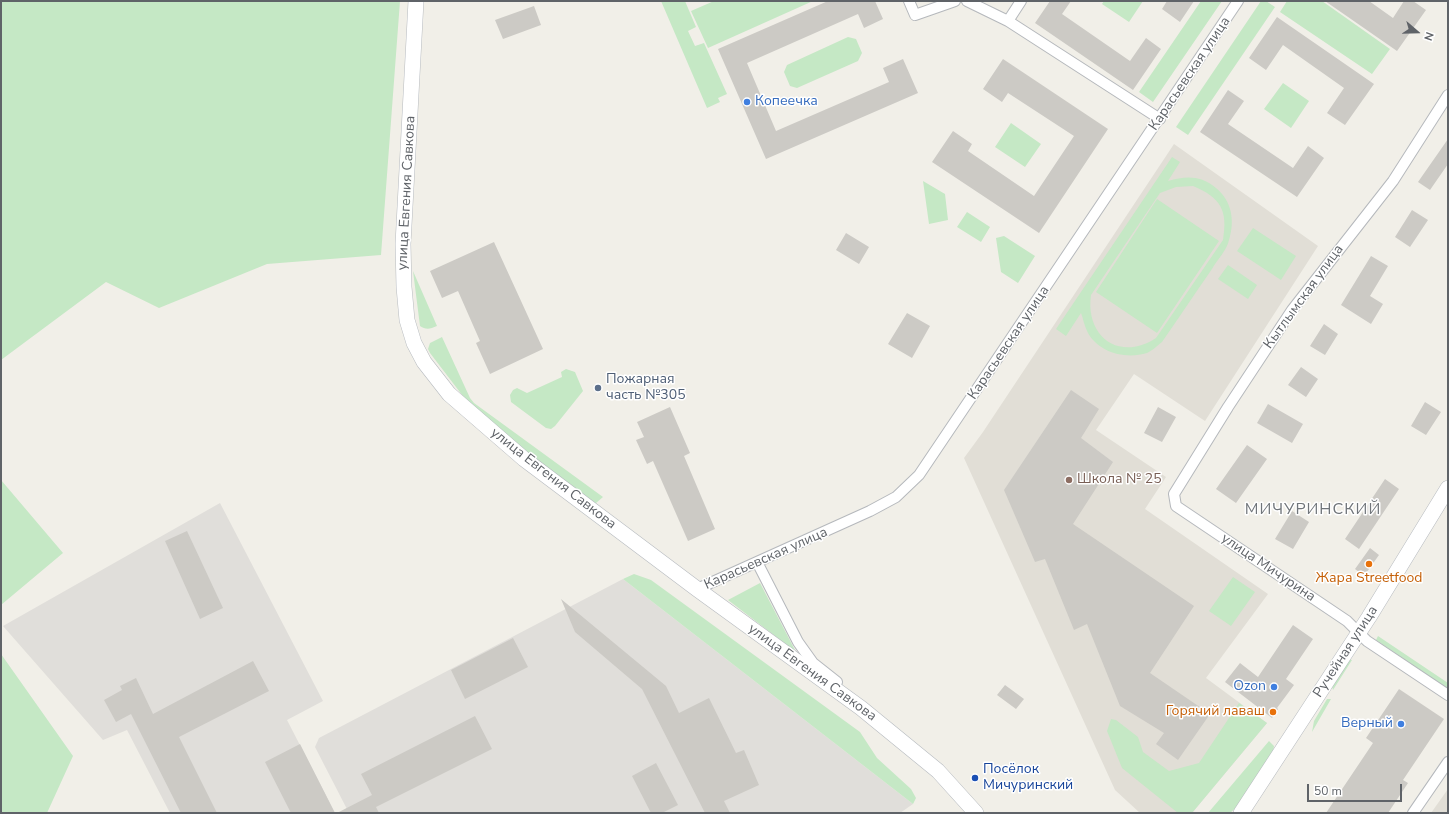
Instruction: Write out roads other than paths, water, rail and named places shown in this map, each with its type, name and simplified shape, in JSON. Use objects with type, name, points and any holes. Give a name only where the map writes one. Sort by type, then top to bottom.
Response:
[{"type":"main road","name":"улица Евгения Савкова","points":[[416,1],[403,244],[407,320],[414,343],[424,362],[449,394],[495,435],[588,508],[861,708],[938,770],[976,813]]},
{"type":"main road","name":"Ручейная улица","points":[[1241,813],[1358,634],[1448,488]]},
{"type":"street","points":[[909,1],[915,15],[955,1]]},
{"type":"street","points":[[967,1],[1008,21],[1160,120]]},
{"type":"street","points":[[1008,21],[1022,1]]},
{"type":"street","name":"Карасьевская улица","points":[[697,589],[870,511],[896,497],[919,475],[1160,120],[1238,1]]},
{"type":"street","name":"Кытлымская улица","points":[[1176,506],[1174,494],[1228,407],[1292,310],[1393,181],[1448,95]]},
{"type":"street","name":"улица Мичурина","points":[[1176,506],[1347,621],[1358,634],[1448,695]]},
{"type":"street","points":[[756,562],[798,642],[813,662],[856,698],[861,708]]},
{"type":"street","points":[[1413,813],[1448,762]]},
{"type":"place","name":"Копеечка","points":[[747,102]]},
{"type":"place","name":"Пожарная часть №305","points":[[598,388]]},
{"type":"place","name":"Школа № 25","points":[[1069,480]]},
{"type":"place","name":"Жара Streetfood","points":[[1369,564]]},
{"type":"place","name":"Ozon","points":[[1274,687]]},
{"type":"place","name":"Горячий лаваш","points":[[1273,712]]},
{"type":"place","name":"Верный","points":[[1401,724]]},
{"type":"place","name":"Посёлок Мичуринский","points":[[975,778]]},
{"type":"district","name":"МИЧУРИНСКИЙ","points":[[1313,510]]}]
